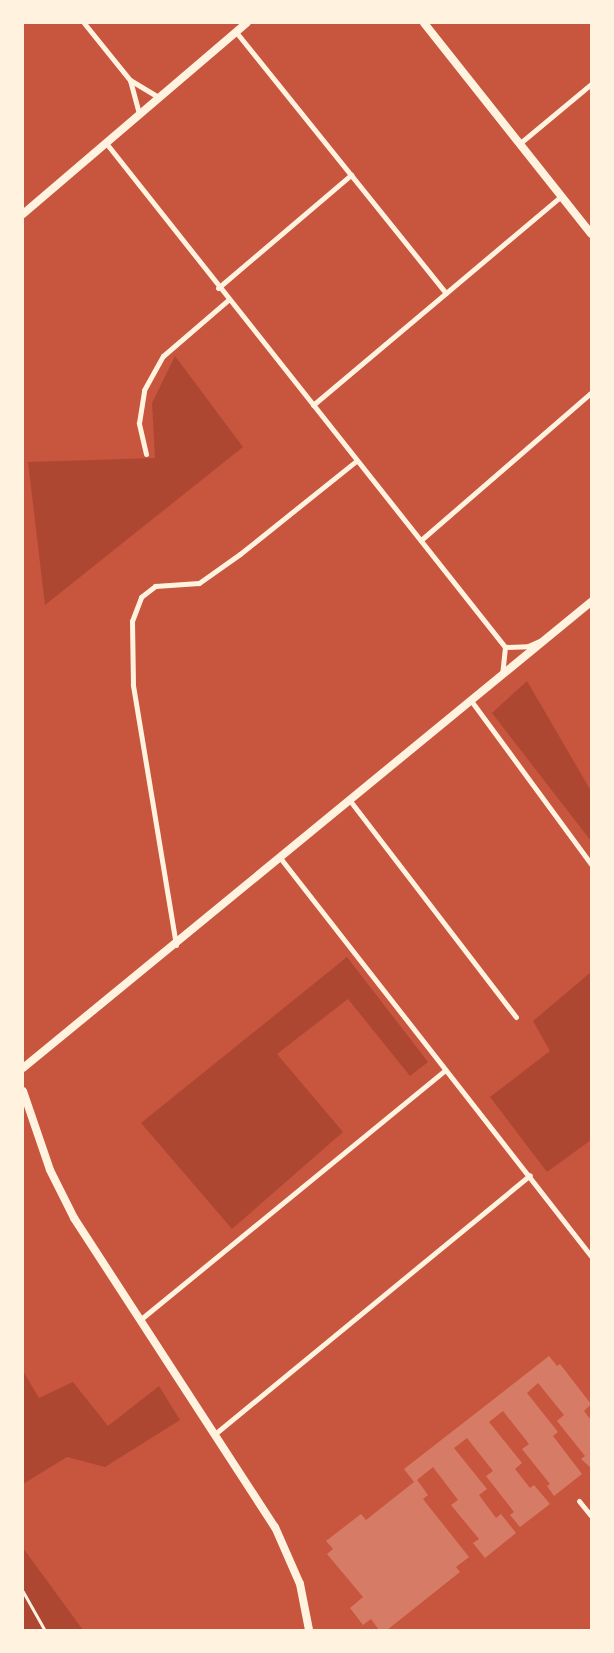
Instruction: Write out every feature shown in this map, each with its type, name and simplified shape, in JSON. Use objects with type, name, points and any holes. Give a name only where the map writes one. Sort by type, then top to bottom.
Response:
[{"type":"main road","points":[[23,214],[247,23]]},
{"type":"main road","points":[[424,23],[591,234]]},
{"type":"main road","points":[[23,1068],[351,802],[591,602]]},
{"type":"main road","points":[[23,1091],[50,1171],[74,1218],[275,1527],[300,1584],[309,1630]]},
{"type":"street","points":[[84,23],[130,80],[158,97]]},
{"type":"street","points":[[236,32],[446,293]]},
{"type":"street","points":[[130,80],[139,113]]},
{"type":"street","points":[[519,144],[591,84]]},
{"type":"street","points":[[106,143],[355,462],[421,540],[505,647],[501,678]]},
{"type":"street","points":[[218,288],[351,175]]},
{"type":"street","points":[[313,405],[561,196]]},
{"type":"street","points":[[146,454],[139,423],[144,390],[163,356],[228,300]]},
{"type":"street","points":[[421,540],[591,393]]},
{"type":"street","points":[[176,945],[133,685],[132,621],[141,597],[155,586],[199,583],[240,554],[355,462]]},
{"type":"street","points":[[505,647],[528,646],[549,637]]},
{"type":"street","points":[[471,702],[591,864]]},
{"type":"street","points":[[351,802],[516,1017]]},
{"type":"street","points":[[281,859],[591,1256]]},
{"type":"street","points":[[141,1319],[445,1070]]},
{"type":"street","points":[[216,1433],[530,1175]]},
{"type":"street","points":[[579,1501],[591,1516]]},
{"type":"lane","points":[[23,1591],[45,1630]]},
{"type":"shaded area","points":[[175,356],[243,447],[45,605],[28,462],[155,458],[152,403]]},
{"type":"shaded area","points":[[527,681],[591,791],[591,841],[492,713]]},
{"type":"shaded area","points":[[347,957],[428,1062],[410,1076],[348,999],[277,1054],[343,1132],[232,1229],[141,1123]]},
{"type":"shaded area","points":[[591,972],[591,1140],[547,1172],[490,1097],[550,1051],[533,1021]]},
{"type":"shaded area","points":[[23,1371],[39,1398],[73,1382],[108,1426],[159,1386],[180,1420],[105,1467],[67,1457],[23,1484]]},
{"type":"shaded area","points":[[23,1548],[83,1630],[23,1630]]},
{"type":"building","points":[[549,1356],[557,1366],[560,1364],[591,1404],[584,1411],[591,1420],[591,1468],[581,1459],[585,1456],[557,1421],[564,1415],[538,1383],[527,1393],[558,1432],[553,1436],[582,1474],[554,1496],[547,1486],[550,1484],[522,1449],[529,1444],[503,1411],[489,1422],[522,1463],[515,1469],[530,1488],[534,1485],[550,1504],[520,1527],[510,1515],[514,1512],[486,1476],[493,1471],[467,1438],[454,1448],[487,1489],[479,1495],[496,1518],[501,1514],[516,1533],[485,1558],[473,1543],[479,1539],[451,1505],[458,1500],[433,1467],[417,1480],[428,1495],[423,1499],[469,1557],[456,1567],[460,1572],[387,1630],[379,1630],[371,1619],[363,1625],[350,1608],[363,1597],[327,1554],[333,1549],[326,1541],[361,1514],[366,1520],[414,1482],[404,1469]]}]
